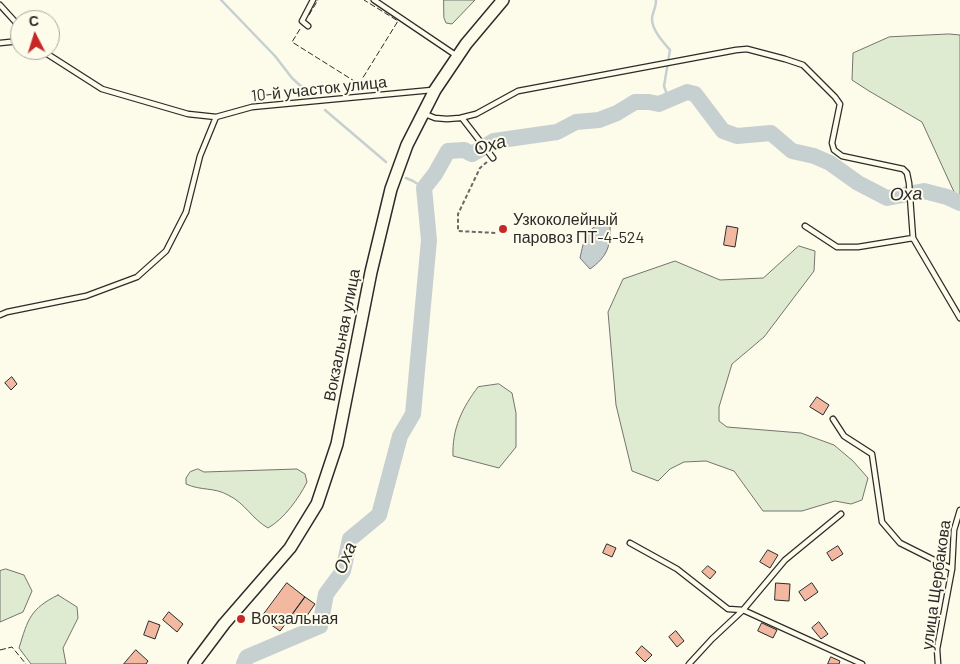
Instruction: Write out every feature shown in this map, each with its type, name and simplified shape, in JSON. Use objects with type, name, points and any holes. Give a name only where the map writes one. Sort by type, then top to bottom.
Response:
[{"type":"street","name":"Вокзальная улица","points":[[194,664],[224,624],[290,548],[317,504],[337,444],[371,272],[391,189],[407,145],[435,90],[458,56],[503,0]]},
{"type":"lane","points":[[308,26],[302,21],[313,0]]},
{"type":"lane","points":[[374,0],[458,56]]},
{"type":"lane","points":[[0,5],[10,16]]},
{"type":"lane","points":[[423,113],[441,119],[462,118],[476,114],[518,91],[736,50],[747,49],[785,58],[803,65],[840,104],[832,143],[834,150],[842,156],[903,169],[907,173],[910,183],[913,238],[960,318]]},
{"type":"lane","name":"10-й участок улица","points":[[57,60],[102,89],[188,114],[216,118],[252,107],[435,90]]},
{"type":"lane","points":[[0,315],[86,296],[137,276],[166,251],[186,212],[200,156],[216,118]]},
{"type":"lane","points":[[462,118],[491,156]]},
{"type":"lane","points":[[805,226],[837,247],[913,238]]},
{"type":"lane","points":[[833,419],[844,436],[872,454],[882,522],[900,544],[952,569]]},
{"type":"lane","name":"улица Щербакова","points":[[938,664],[937,649],[952,569],[954,530],[960,510]]},
{"type":"lane","points":[[689,664],[712,638],[743,610],[785,560],[841,514]]},
{"type":"lane","points":[[630,543],[677,569],[728,609],[743,610],[862,664]]},
{"type":"path","points":[[491,156],[480,168],[458,214],[458,231],[496,233]]},
{"type":"green space","points":[[444,0],[475,0],[452,24],[446,23],[444,18]]},
{"type":"green space","points":[[960,35],[960,205],[922,122],[852,80],[853,53],[889,37]]},
{"type":"green space","points":[[799,246],[815,251],[814,271],[764,337],[732,364],[719,407],[719,421],[727,427],[801,433],[834,445],[853,461],[868,478],[862,500],[851,504],[835,501],[802,511],[763,511],[734,471],[706,461],[684,462],[670,469],[658,481],[632,471],[616,405],[608,312],[623,279],[675,261],[720,280],[763,278]]},
{"type":"green space","points":[[499,384],[512,393],[516,413],[516,447],[499,468],[453,456],[456,428],[467,403],[478,387]]},
{"type":"green space","points":[[198,469],[204,472],[297,469],[305,474],[307,482],[290,508],[268,528],[234,498],[218,491],[197,488],[186,484],[186,478],[190,472]]},
{"type":"green space","points":[[6,569],[24,575],[32,591],[23,612],[0,622],[0,571]]},
{"type":"green space","points":[[58,595],[77,607],[78,618],[63,648],[66,664],[31,664],[19,648],[25,629],[36,610]]},
{"type":"shaded area","points":[[604,221],[610,226],[609,245],[604,255],[590,269],[580,258],[583,246],[589,232]]},
{"type":"building","points":[[727,226],[738,228],[735,247],[724,245]]},
{"type":"building","points":[[12,377],[17,384],[11,390],[5,383]]},
{"type":"building","points":[[817,397],[829,405],[823,415],[810,407]]},
{"type":"building","points":[[607,544],[616,548],[612,557],[603,553]]},
{"type":"building","points":[[838,546],[843,554],[832,561],[827,553]]},
{"type":"building","points":[[768,550],[778,555],[770,568],[760,562]]},
{"type":"building","points":[[708,566],[716,572],[710,579],[702,572]]},
{"type":"building","points":[[287,583],[305,597],[280,631],[261,618]]},
{"type":"building","points":[[776,583],[790,584],[789,601],[775,600]]},
{"type":"building","points":[[812,583],[818,592],[805,601],[799,592]]},
{"type":"building","points":[[305,597],[315,604],[302,623],[292,615]]},
{"type":"building","points":[[169,612],[183,624],[177,632],[163,620]]},
{"type":"building","points":[[149,621],[160,625],[155,639],[144,635]]},
{"type":"building","points":[[819,622],[828,634],[821,639],[812,628]]},
{"type":"building","points":[[762,623],[777,630],[773,638],[758,631]]},
{"type":"building","points":[[676,631],[684,641],[677,647],[669,637]]},
{"type":"building","points":[[642,646],[652,655],[645,662],[636,653]]},
{"type":"building","points":[[136,650],[148,661],[146,664],[124,664]]},
{"type":"building","points":[[831,657],[840,661],[839,664],[828,664]]},
{"type":"waterway","points":[[221,0],[305,90]]},
{"type":"waterway","points":[[656,0],[652,23],[658,36],[670,50],[664,86],[669,100]]},
{"type":"waterway","name":"Оха","points":[[244,664],[247,657],[320,626],[326,594],[343,571],[350,539],[379,515],[400,436],[413,414],[429,240],[424,188],[435,174],[448,151],[464,150],[472,154],[494,141],[557,132],[576,122],[599,120],[617,113],[635,102],[659,104],[687,92],[695,94],[723,131],[737,136],[771,133],[792,151],[814,156],[830,163],[858,183],[887,198],[924,191],[947,197],[960,203]]},
{"type":"waterway","points":[[325,110],[386,162]]},
{"type":"waterway","points":[[406,178],[424,188]]},
{"type":"fence","points":[[309,15],[318,0]]},
{"type":"fence","points":[[300,29],[292,42],[359,84],[398,21],[364,0]]},
{"type":"fence","points":[[0,650],[12,647],[26,664]]},
{"type":"place","name":"Узкоколейный паровоз ПТ-4-524","points":[[503,229]]},
{"type":"place","name":"Вокзальная","points":[[241,619]]}]
